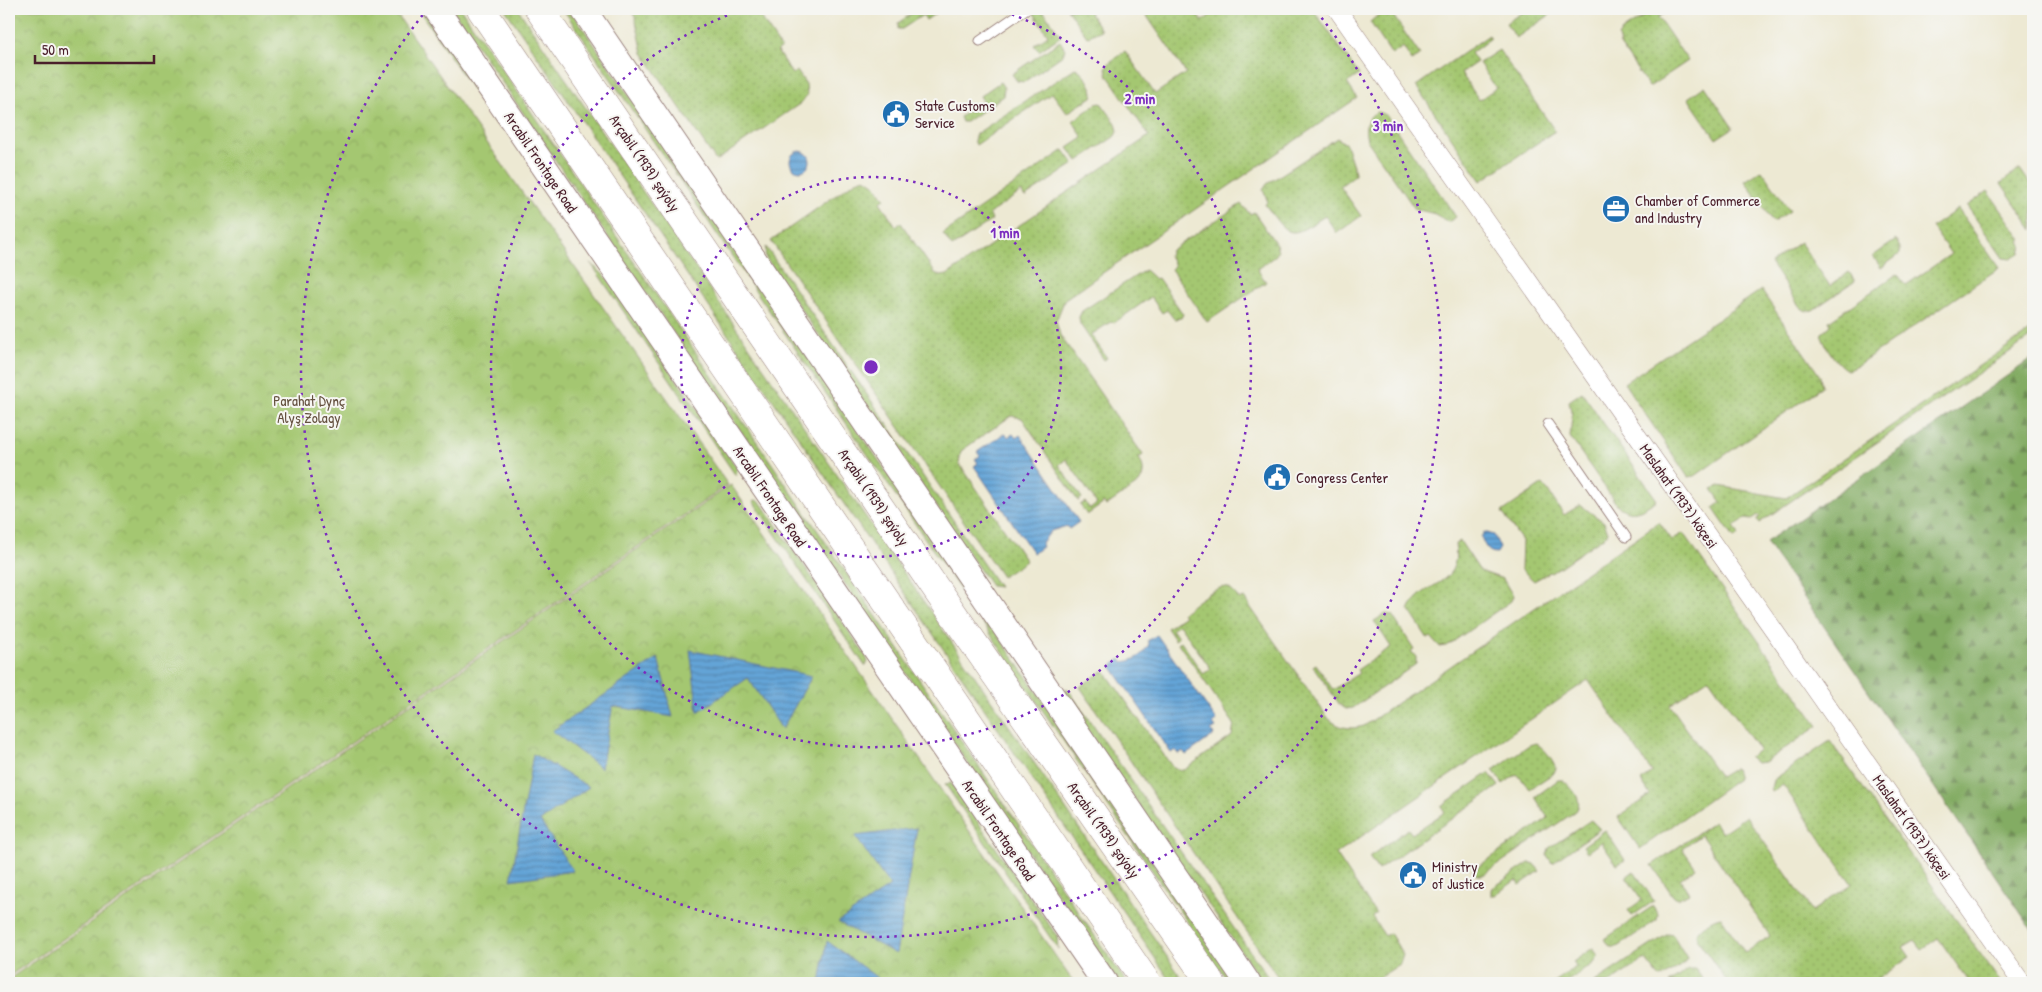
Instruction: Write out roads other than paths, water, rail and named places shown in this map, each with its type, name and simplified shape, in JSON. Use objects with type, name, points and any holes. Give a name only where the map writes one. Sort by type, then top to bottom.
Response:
[{"type":"main road","points":[[481,9],[1148,983]]},
{"type":"main road","name":"Arçabil (1939) şaýoly","points":[[539,9],[933,583],[1211,983]]},
{"type":"street","name":"Arcabil Frontage Road","points":[[436,9],[1105,983]]},
{"type":"street","points":[[583,9],[1248,983]]},
{"type":"street","name":"Maslahat (1937) köçesi","points":[[1337,9],[2022,983]]},
{"type":"lane","points":[[980,41],[1026,9]]},
{"type":"lane","points":[[1548,424],[1626,537]]},
{"type":"water","points":[[800,151],[807,154],[810,161],[807,168],[800,171],[793,168],[790,161],[793,154]]},
{"type":"water","points":[[1005,433],[1008,437],[1013,434],[1016,438],[1020,435],[1079,522],[1069,529],[1067,526],[1051,531],[1041,544],[1042,547],[1033,553],[974,466],[978,463],[975,459],[980,456],[977,452]]},
{"type":"water","points":[[1484,532],[1494,535],[1500,548],[1497,553],[1491,552],[1485,546],[1481,537]]},
{"type":"water","points":[[1157,635],[1217,721],[1213,724],[1216,728],[1211,731],[1214,735],[1186,755],[1183,751],[1178,754],[1175,750],[1171,753],[1111,666],[1121,659],[1123,662],[1138,657],[1149,644],[1147,641]]},
{"type":"water","points":[[690,650],[812,676],[782,729],[748,678],[698,712]]},
{"type":"water","points":[[658,658],[673,717],[613,706],[601,768],[552,731]]},
{"type":"water","points":[[533,754],[589,787],[540,821],[573,871],[511,880]]},
{"type":"water","points":[[917,828],[896,954],[838,922],[890,886],[855,836]]},
{"type":"water","points":[[827,941],[879,979],[872,983],[820,983]]},
{"type":"place","name":"State Customs Service","points":[[896,114]]},
{"type":"place","name":"Chamber of Commerce and Industry","points":[[1616,209]]},
{"type":"place","name":"Congress Center","points":[[1277,477]]},
{"type":"place","name":"Ministry of Justice","points":[[1413,875]]},
{"type":"park label","name":"Parahat Dynç Alyş Zolagy","points":[[309,408]]}]
